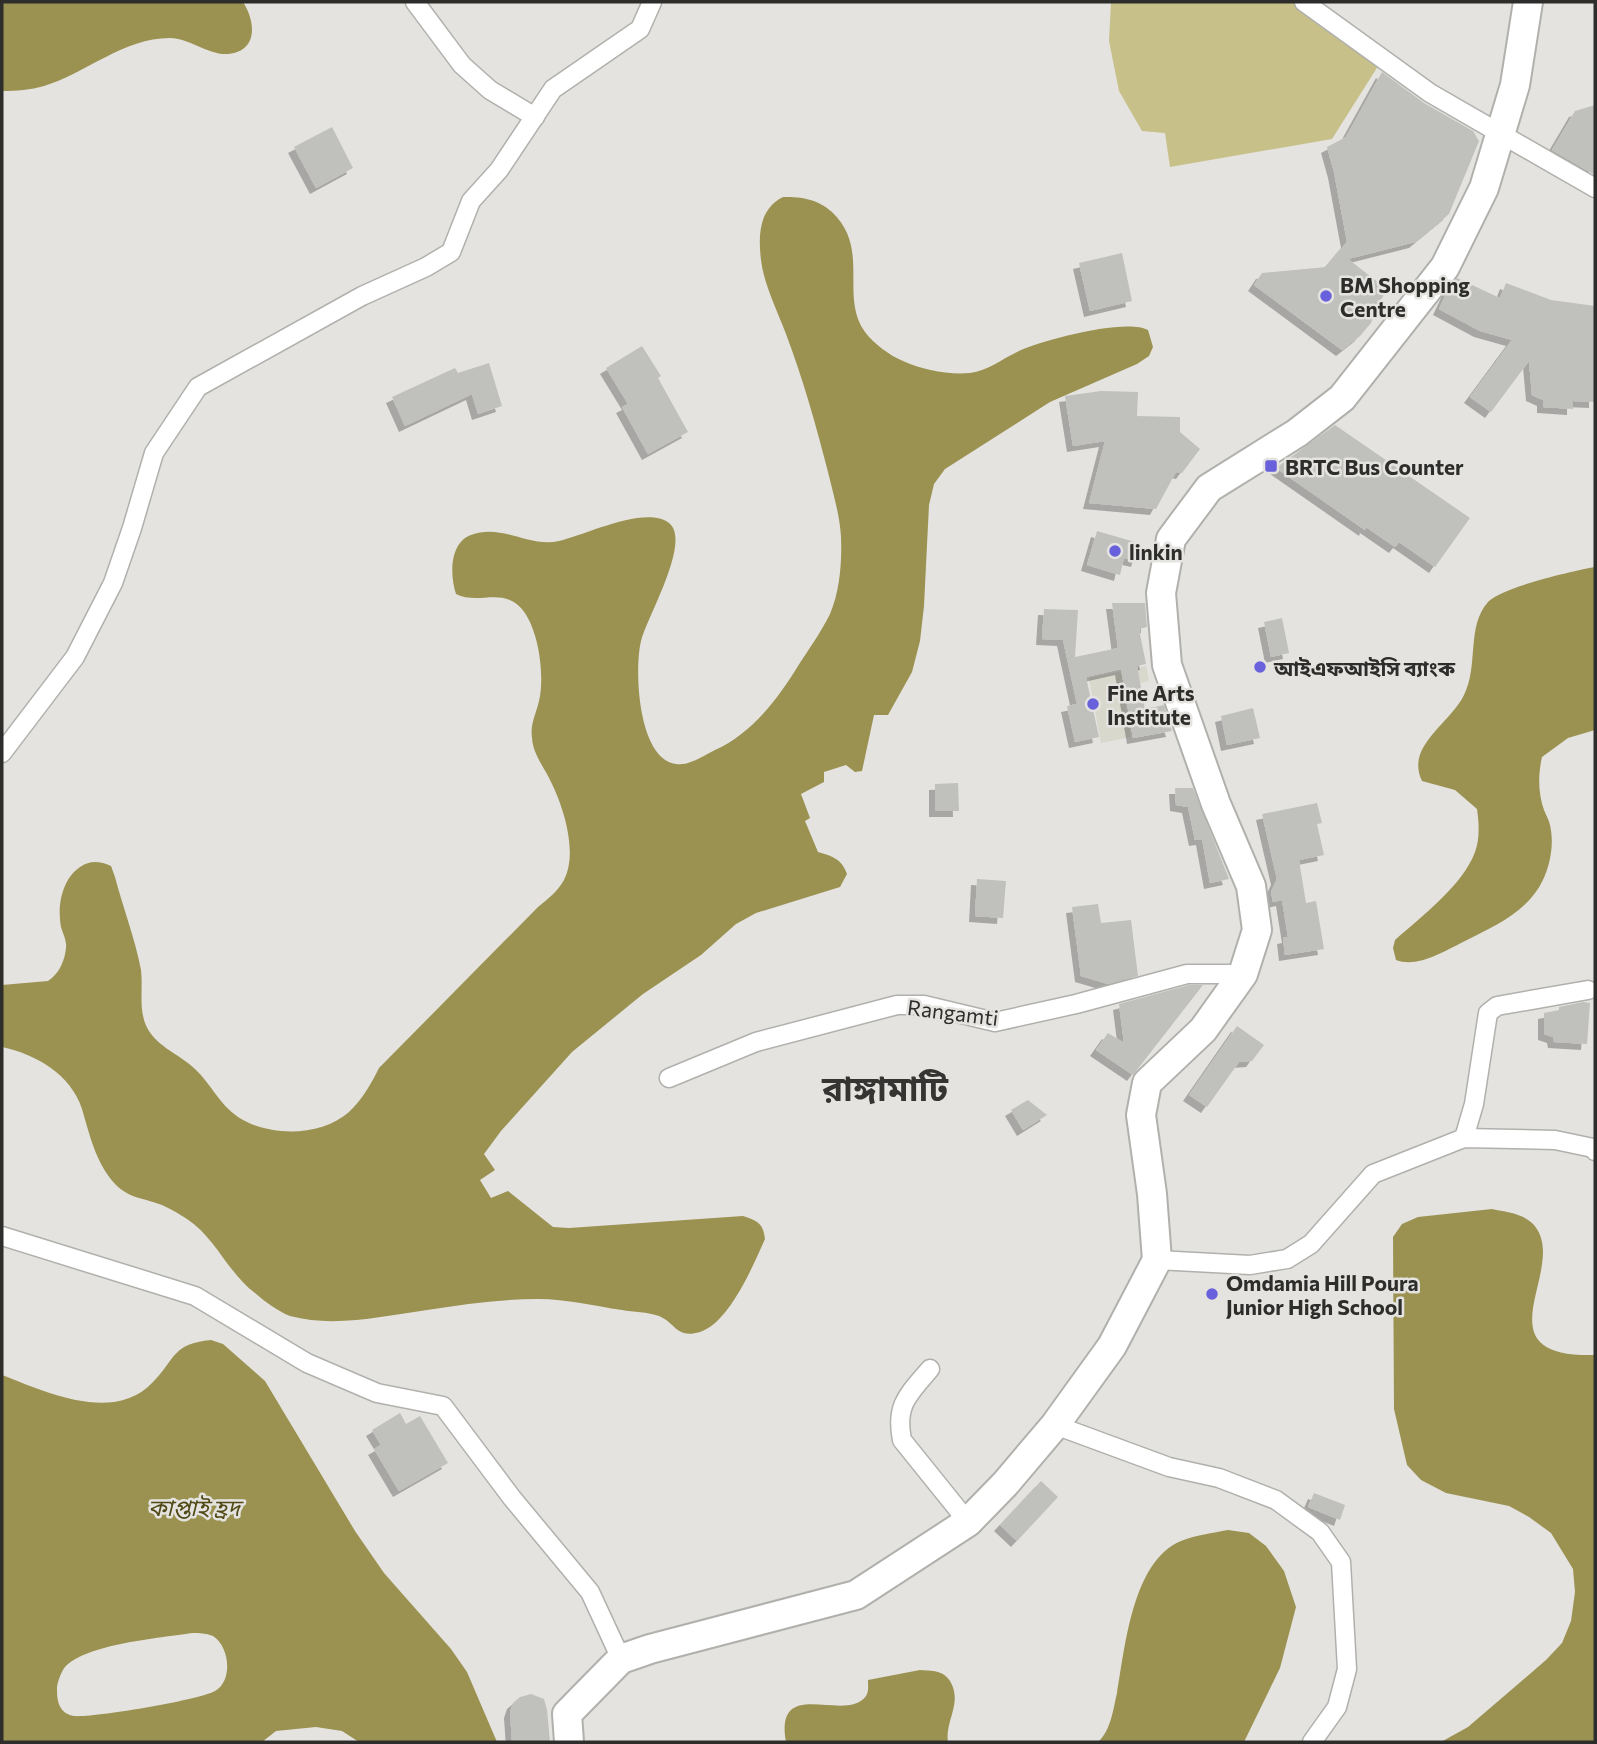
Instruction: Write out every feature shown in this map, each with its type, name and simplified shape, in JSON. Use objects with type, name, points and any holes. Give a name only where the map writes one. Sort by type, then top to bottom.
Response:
[{"type":"highway","points":[[569,1742],[567,1714],[621,1660],[650,1649],[856,1595],[968,1522],[1005,1484],[1055,1425],[1112,1346],[1157,1260],[1152,1194],[1141,1115],[1147,1083],[1203,1030],[1243,974],[1256,930],[1251,886],[1216,804],[1167,665],[1161,593],[1171,539],[1209,488],[1297,433],[1342,398],[1445,267],[1484,188],[1515,85],[1528,2]]},
{"type":"street","points":[[415,2],[462,65],[490,90],[535,117]]},
{"type":"street","points":[[2,753],[75,657],[113,583],[154,453],[198,387],[362,296],[426,267],[451,252],[471,201],[499,170],[553,89],[640,30],[652,2]]},
{"type":"street","points":[[1304,2],[1430,93],[1595,188]]},
{"type":"street","name":"Rangamti","points":[[668,1078],[756,1042],[897,1005],[924,1006],[995,1022],[1076,1004],[1187,974],[1243,974]]},
{"type":"street","points":[[1464,1138],[1474,1104],[1488,1013],[1497,1006],[1588,990]]},
{"type":"street","points":[[1157,1260],[1250,1265],[1287,1259],[1311,1244],[1373,1174],[1464,1138],[1555,1140],[1595,1151]]},
{"type":"street","points":[[2,1236],[195,1296],[307,1363],[377,1393],[443,1406],[512,1498],[590,1592],[621,1660]]},
{"type":"street","points":[[930,1369],[904,1400],[898,1423],[902,1440],[968,1522]]},
{"type":"street","points":[[1055,1425],[1170,1467],[1219,1478],[1276,1500],[1320,1532],[1341,1562],[1347,1669],[1337,1707],[1312,1742]]},
{"type":"shaded area","points":[[1111,2],[1296,2],[1380,63],[1332,139],[1170,167],[1165,133],[1142,131],[1119,91],[1109,41]]},
{"type":"shaded area","points":[[1146,666],[1149,681],[1122,687],[1131,737],[1101,743],[1089,678]]},
{"type":"water","points":[[2,2],[243,2],[252,30],[249,43],[237,52],[220,54],[178,39],[153,40],[121,50],[44,86],[2,91]]},
{"type":"water","points":[[783,197],[803,198],[821,204],[844,226],[853,257],[854,303],[858,318],[865,332],[877,345],[892,356],[911,364],[944,372],[970,373],[983,370],[1019,351],[1046,341],[1104,328],[1137,327],[1148,330],[1153,347],[1149,356],[1137,364],[1050,402],[945,469],[934,484],[929,505],[920,641],[912,672],[888,715],[874,715],[862,771],[855,772],[846,765],[824,772],[824,782],[801,794],[810,818],[805,821],[818,852],[836,859],[845,869],[847,874],[840,887],[756,913],[736,924],[701,955],[643,994],[572,1052],[501,1131],[484,1154],[495,1170],[480,1180],[491,1198],[508,1191],[553,1227],[743,1216],[761,1226],[765,1239],[747,1278],[730,1306],[711,1327],[692,1334],[681,1332],[665,1319],[655,1315],[549,1299],[482,1302],[341,1321],[290,1316],[267,1303],[245,1285],[206,1235],[187,1219],[162,1205],[131,1195],[109,1177],[91,1139],[77,1097],[70,1086],[39,1060],[2,1047],[2,985],[48,981],[55,975],[63,962],[66,948],[60,910],[65,886],[74,872],[84,865],[95,862],[107,864],[111,866],[115,877],[136,946],[141,970],[143,1017],[154,1038],[195,1069],[231,1112],[250,1124],[279,1131],[309,1130],[324,1126],[349,1112],[366,1092],[379,1068],[555,892],[568,869],[570,857],[565,817],[532,738],[541,691],[541,666],[536,640],[527,617],[514,602],[498,597],[473,598],[456,594],[452,570],[455,552],[464,539],[471,535],[482,532],[505,533],[548,542],[631,519],[658,518],[669,523],[675,532],[672,562],[641,641],[639,654],[639,691],[646,731],[663,758],[681,764],[701,758],[752,725],[790,678],[830,614],[838,586],[841,556],[838,513],[819,437],[761,260],[762,224],[769,208]]},
{"type":"water","points":[[1595,567],[1595,730],[1568,738],[1542,757],[1540,791],[1550,823],[1552,840],[1544,879],[1527,903],[1503,921],[1430,958],[1412,962],[1396,960],[1393,948],[1395,940],[1451,888],[1469,864],[1477,847],[1477,809],[1455,790],[1422,781],[1418,768],[1424,746],[1464,695],[1481,612],[1488,602],[1508,591],[1539,580]]},
{"type":"water","points":[[1492,1209],[1513,1213],[1528,1220],[1542,1241],[1542,1261],[1533,1325],[1540,1341],[1559,1352],[1595,1355],[1595,1742],[1441,1742],[1468,1727],[1562,1643],[1571,1621],[1575,1592],[1573,1569],[1551,1533],[1529,1517],[1509,1506],[1446,1493],[1421,1480],[1407,1465],[1394,1409],[1393,1237],[1402,1224],[1418,1217]]},
{"type":"water","name":"কাপ্তাই হ্রদ","points":[[211,1340],[223,1344],[265,1381],[355,1531],[384,1573],[451,1649],[467,1672],[497,1742],[359,1742],[342,1731],[316,1727],[276,1731],[262,1742],[2,1742],[2,1375],[79,1401],[119,1401],[137,1394],[153,1382],[176,1353],[198,1342]],"holes":[[[195,1633],[213,1636],[219,1641],[226,1656],[225,1680],[215,1691],[169,1703],[85,1716],[70,1715],[60,1706],[57,1692],[59,1679],[65,1667],[75,1659],[124,1643]]]},
{"type":"water","points":[[1228,1530],[1249,1533],[1266,1546],[1284,1571],[1296,1607],[1280,1668],[1244,1742],[1098,1742],[1111,1719],[1134,1608],[1151,1567],[1165,1551],[1181,1541]]},
{"type":"water","points":[[920,1670],[944,1675],[954,1689],[948,1742],[786,1742],[785,1722],[791,1710],[801,1705],[843,1706],[856,1703],[866,1696],[868,1680]]},
{"type":"building","points":[[1382,72],[1424,103],[1473,131],[1479,141],[1449,214],[1415,242],[1348,259],[1388,290],[1379,302],[1371,323],[1342,350],[1254,285],[1262,273],[1326,267],[1347,242],[1327,147],[1346,137]]},
{"type":"building","points":[[1595,105],[1595,175],[1552,150],[1575,111]]},
{"type":"building","points":[[332,127],[353,168],[316,188],[294,147]]},
{"type":"building","points":[[1122,253],[1132,301],[1090,311],[1079,263]]},
{"type":"building","points":[[1457,278],[1500,298],[1506,283],[1551,300],[1595,306],[1595,402],[1573,401],[1573,409],[1543,407],[1543,400],[1532,395],[1529,361],[1491,412],[1470,397],[1512,340],[1480,331],[1439,309]]},
{"type":"building","points":[[642,346],[661,376],[658,378],[688,432],[648,454],[622,407],[628,404],[606,368]]},
{"type":"building","points":[[489,363],[502,406],[478,414],[472,394],[405,426],[392,397],[455,368],[458,373]]},
{"type":"building","points":[[1101,391],[1138,392],[1137,416],[1180,417],[1180,432],[1200,449],[1182,473],[1176,472],[1156,509],[1089,503],[1105,441],[1073,446],[1065,396]]},
{"type":"building","points":[[1335,425],[1470,518],[1435,567],[1399,542],[1395,547],[1366,527],[1365,530],[1276,468]]},
{"type":"building","name":"linkin","points":[[1097,531],[1142,544],[1137,561],[1124,558],[1120,575],[1087,565]]},
{"type":"building","points":[[1112,603],[1145,603],[1147,627],[1139,629],[1146,664],[1137,666],[1145,709],[1164,705],[1172,731],[1133,738],[1121,669],[1086,677],[1099,737],[1075,742],[1067,706],[1077,704],[1063,640],[1042,639],[1044,609],[1078,610],[1075,657],[1118,648]]},
{"type":"building","points":[[1282,618],[1289,653],[1271,657],[1264,622]]},
{"type":"building","points":[[1253,708],[1260,738],[1227,745],[1221,716]]},
{"type":"building","points":[[958,783],[959,811],[935,811],[935,784]]},
{"type":"building","points":[[1175,788],[1193,788],[1229,879],[1210,883],[1202,839],[1195,840],[1188,807],[1176,805]]},
{"type":"building","points":[[1317,803],[1322,823],[1317,824],[1324,855],[1299,860],[1306,903],[1316,901],[1324,949],[1285,955],[1283,938],[1288,937],[1282,900],[1273,902],[1271,892],[1277,879],[1262,814]]},
{"type":"building","points":[[977,879],[1006,881],[1003,918],[975,916]]},
{"type":"building","points":[[1098,904],[1101,923],[1131,920],[1138,976],[1108,984],[1081,976],[1072,907]]},
{"type":"building","points":[[1189,985],[1203,985],[1133,1075],[1096,1050],[1108,1033],[1124,1043],[1119,1004]]},
{"type":"building","points":[[1583,1002],[1590,1003],[1587,1044],[1554,1042],[1553,1037],[1544,1034],[1544,1013]]},
{"type":"building","points":[[1237,1026],[1264,1045],[1252,1061],[1239,1062],[1207,1107],[1189,1095]]},
{"type":"building","points":[[1028,1100],[1047,1115],[1023,1130],[1011,1110]]},
{"type":"building","points":[[400,1413],[406,1424],[420,1416],[448,1463],[399,1491],[374,1449],[381,1445],[372,1430]]},
{"type":"building","points":[[1041,1481],[1058,1497],[1017,1541],[1000,1525]]},
{"type":"building","points":[[1314,1493],[1345,1505],[1340,1520],[1308,1507]]},
{"type":"building","points":[[531,1694],[544,1699],[550,1742],[512,1742],[510,1712],[513,1703],[520,1697]]},
{"type":"place","name":"BM Shopping Centre","points":[[1326,296]]},
{"type":"place","name":"BRTC Bus Counter","points":[[1271,466]]},
{"type":"place","name":"linkin","points":[[1115,551]]},
{"type":"place","name":"আইএফআইসি ব্যাংক","points":[[1260,667]]},
{"type":"place","name":"Fine Arts Institute","points":[[1093,704]]},
{"type":"place","name":"Omdamia Hill Poura Junior High School","points":[[1212,1294]]},
{"type":"district","name":"রাঙ্গামাটি","points":[[885,1086]]}]
